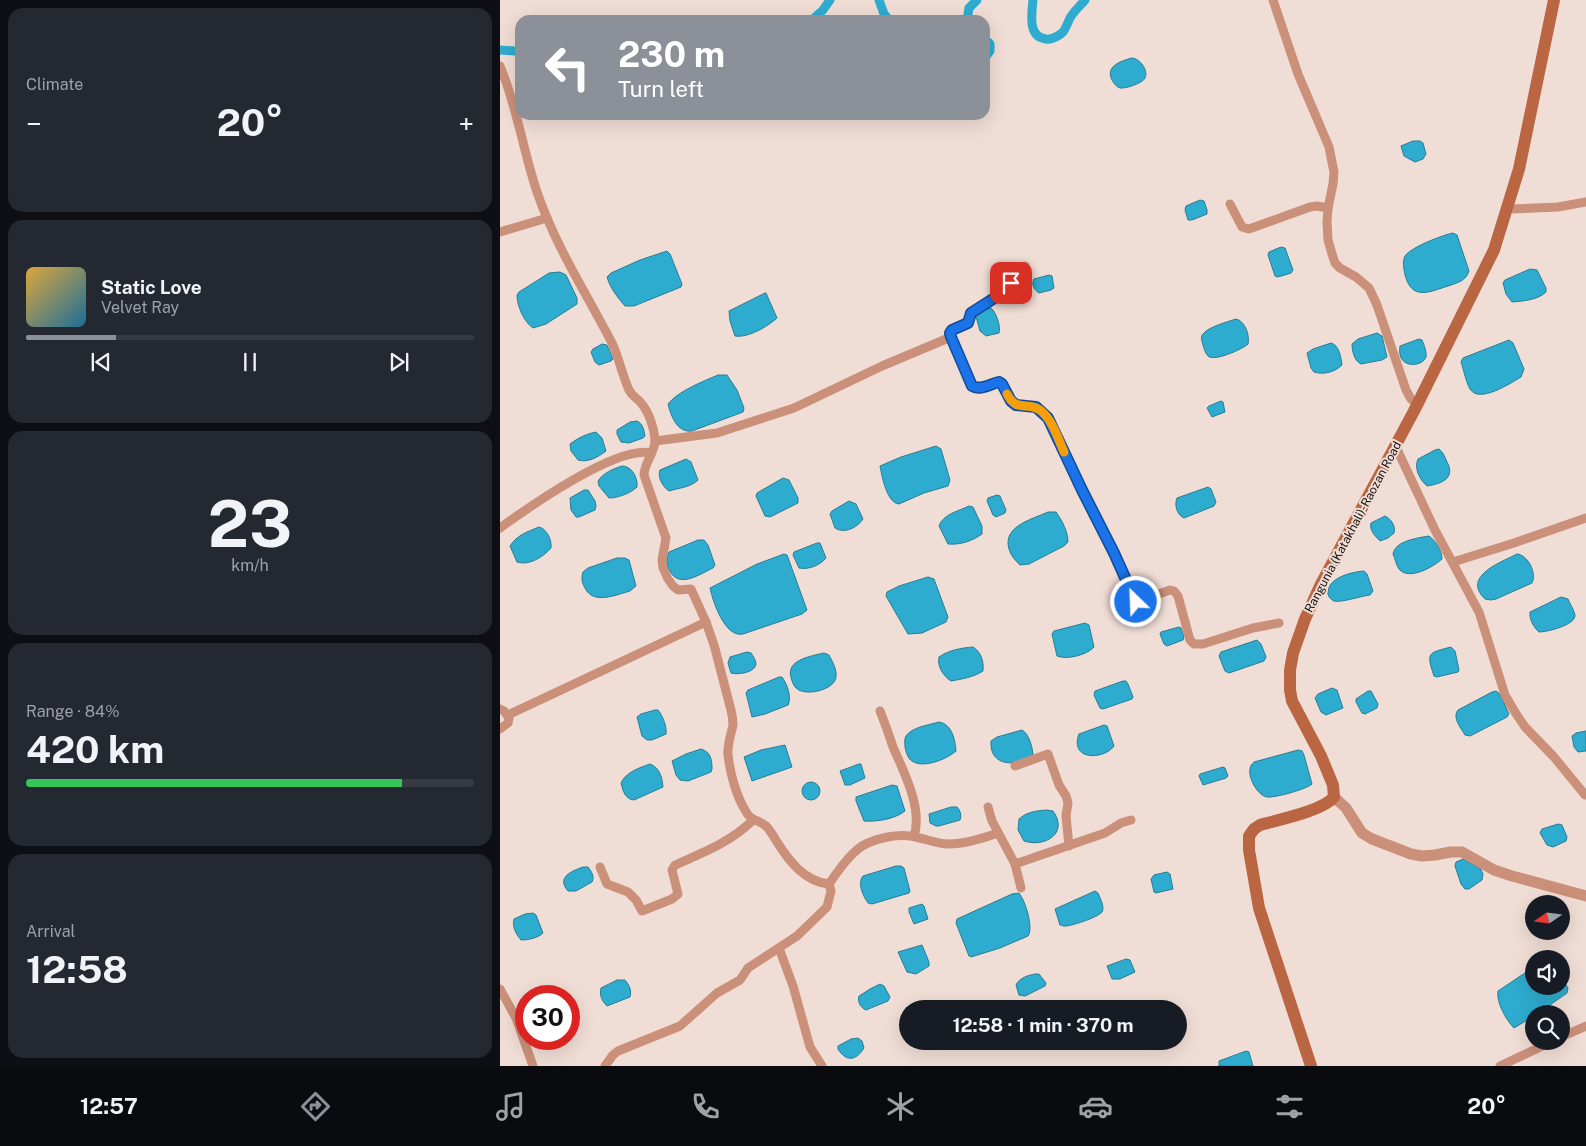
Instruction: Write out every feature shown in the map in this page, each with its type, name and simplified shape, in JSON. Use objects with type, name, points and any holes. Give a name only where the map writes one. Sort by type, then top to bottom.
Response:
[{"type":"main road","name":"Rangunia (Katakhali)-Raozan Road","points":[[1334,797],[1333,785],[1321,756],[1292,701],[1290,690],[1293,653],[1305,619],[1321,584],[1417,404],[1494,250],[1519,169],[1554,0]]},
{"type":"main road","points":[[1311,1066],[1259,908],[1249,850],[1249,836],[1260,825],[1301,814],[1326,804],[1334,797]]},
{"type":"street","points":[[1273,0],[1298,74],[1329,147],[1334,172],[1328,208],[1328,240],[1335,263],[1369,288],[1377,304],[1406,390],[1411,399],[1417,404]]},
{"type":"street","points":[[500,66],[515,114]]},
{"type":"street","points":[[517,120],[537,192],[562,252],[618,355],[629,392],[635,399],[641,402],[647,413],[656,441],[644,468],[644,475],[666,538],[662,560],[663,568],[668,579],[678,590],[692,589],[714,645],[731,710],[733,726],[728,743],[728,755],[733,778],[744,808],[753,820],[765,825],[801,872],[820,884],[828,884],[862,847],[875,841],[894,836],[914,836],[934,842],[951,844],[998,833]]},
{"type":"street","points":[[1508,207],[1513,209],[1558,207],[1586,202]]},
{"type":"street","points":[[1230,204],[1242,227],[1249,229],[1310,207],[1328,208]]},
{"type":"street","points":[[500,232],[547,218]]},
{"type":"street","points":[[1025,266],[996,297],[971,313],[968,323],[952,330],[950,333],[972,386],[980,388],[999,382],[1011,401],[1016,405],[1036,407],[1048,418],[1136,602],[1170,590],[1174,591],[1178,596],[1190,640],[1194,644],[1203,644],[1253,628],[1279,623]]},
{"type":"street","points":[[656,441],[717,433],[794,408],[882,366],[951,337]]},
{"type":"street","points":[[1395,445],[1434,528],[1479,612],[1506,695],[1515,712],[1525,727],[1554,756],[1585,795]]},
{"type":"street","points":[[500,528],[566,484],[608,462],[639,452],[651,453]]},
{"type":"street","points":[[1453,562],[1586,518]]},
{"type":"street","points":[[500,729],[508,723],[509,718],[504,712],[706,622]]},
{"type":"street","points":[[880,711],[902,765],[916,811],[917,827],[914,836]]},
{"type":"street","points":[[1015,766],[1048,754],[1068,803],[1066,816],[1069,846]]},
{"type":"street","points":[[1334,797],[1346,808],[1362,833],[1372,839],[1411,854],[1435,855],[1462,852],[1494,870],[1586,896]]},
{"type":"street","points":[[988,807],[992,821],[1015,864],[1022,888]]},
{"type":"street","points":[[600,866],[607,884],[628,892],[642,910],[672,899],[678,894],[672,870],[675,865],[726,841],[743,830],[753,820]]},
{"type":"street","points":[[1015,864],[1105,833],[1121,823],[1131,820]]},
{"type":"street","points":[[605,1066],[618,1051],[680,1026],[717,993],[740,980],[748,968],[797,936],[827,907],[831,891],[828,884]]},
{"type":"street","points":[[778,948],[793,986],[810,1047],[822,1066]]},
{"type":"street","points":[[500,989],[516,1018],[533,1066]]},
{"type":"street","points":[[1570,1033],[1586,1026]]},
{"type":"street","points":[[1500,1066],[1533,1050]]},
{"type":"water","points":[[1132,58],[1138,60],[1143,65],[1146,72],[1145,78],[1134,85],[1119,88],[1110,75],[1112,68]]},
{"type":"water","points":[[1413,141],[1423,143],[1426,154],[1423,159],[1415,162],[1404,156],[1401,146]]},
{"type":"water","points":[[1200,200],[1204,201],[1207,214],[1188,220],[1185,210],[1186,206]]},
{"type":"water","points":[[1453,233],[1457,235],[1469,271],[1466,277],[1458,283],[1428,292],[1412,289],[1405,275],[1403,263],[1405,256],[1420,245]]},
{"type":"water","points":[[1281,247],[1285,248],[1293,270],[1291,273],[1278,277],[1275,276],[1268,255],[1269,252]]},
{"type":"water","points":[[667,251],[682,284],[681,287],[634,306],[625,306],[612,289],[607,277],[611,273],[640,260]]},
{"type":"water","points":[[1530,269],[1537,270],[1546,288],[1546,292],[1543,295],[1525,301],[1512,302],[1506,294],[1503,283],[1505,280]]},
{"type":"water","points":[[560,272],[566,275],[577,298],[577,304],[546,324],[533,328],[522,313],[517,295],[549,273]]},
{"type":"water","points":[[1052,276],[1054,288],[1039,293],[1034,287],[1034,279]]},
{"type":"water","points":[[765,293],[777,318],[757,331],[735,336],[729,311]]},
{"type":"water","points":[[991,308],[998,319],[999,333],[986,336],[980,331],[975,313]]},
{"type":"water","points":[[1236,319],[1242,322],[1246,329],[1248,344],[1235,352],[1222,356],[1208,356],[1202,339],[1205,331]]},
{"type":"water","points":[[1377,333],[1382,336],[1387,357],[1382,360],[1359,363],[1355,358],[1352,344],[1358,339]]},
{"type":"water","points":[[1419,339],[1424,344],[1426,357],[1420,363],[1406,363],[1400,354],[1400,346]]},
{"type":"water","points":[[1509,340],[1513,343],[1524,369],[1521,377],[1495,391],[1480,394],[1474,393],[1466,380],[1461,362],[1463,358]]},
{"type":"water","points":[[1331,343],[1338,349],[1342,365],[1329,372],[1314,372],[1307,353]]},
{"type":"water","points":[[602,344],[607,345],[613,359],[599,365],[595,362],[591,352]]},
{"type":"water","points":[[718,375],[727,375],[737,390],[744,408],[743,412],[692,431],[682,429],[673,418],[668,404],[672,399],[685,391]]},
{"type":"water","points":[[1221,401],[1223,402],[1225,412],[1212,417],[1207,408]]},
{"type":"water","points":[[637,421],[642,425],[645,436],[629,443],[621,442],[617,430],[630,422]]},
{"type":"water","points":[[596,432],[602,438],[606,451],[589,460],[578,460],[571,451],[570,444],[582,436]]},
{"type":"water","points":[[936,446],[941,449],[950,480],[948,486],[924,493],[899,504],[895,503],[888,494],[880,466]]},
{"type":"water","points":[[1439,449],[1448,464],[1450,473],[1445,480],[1427,486],[1418,473],[1417,462],[1418,459]]},
{"type":"water","points":[[686,459],[691,462],[698,480],[688,486],[669,491],[661,482],[660,470]]},
{"type":"water","points":[[622,466],[629,468],[634,473],[637,487],[624,495],[609,498],[599,486],[598,481],[605,474]]},
{"type":"water","points":[[783,478],[789,480],[798,498],[798,503],[770,517],[765,516],[756,496],[757,493]]},
{"type":"water","points":[[1208,487],[1211,489],[1216,502],[1214,506],[1184,518],[1182,517],[1177,510],[1177,498]]},
{"type":"water","points":[[584,490],[588,490],[595,501],[595,510],[576,517],[571,510],[570,498]]},
{"type":"water","points":[[1000,496],[1006,510],[1005,513],[996,517],[993,515],[987,501],[988,498]]},
{"type":"water","points":[[849,501],[856,504],[863,519],[850,529],[839,530],[835,528],[830,514]]},
{"type":"water","points":[[969,506],[973,507],[982,526],[982,534],[966,542],[948,544],[939,526],[941,522],[956,511]]},
{"type":"water","points":[[1048,512],[1056,512],[1058,515],[1066,530],[1068,542],[1064,546],[1029,564],[1020,565],[1009,549],[1008,541],[1010,534],[1020,524]]},
{"type":"water","points":[[1385,516],[1392,523],[1394,533],[1380,541],[1374,535],[1371,523]]},
{"type":"water","points":[[539,527],[548,535],[551,548],[536,560],[526,563],[517,562],[510,546],[519,536]]},
{"type":"water","points":[[1429,536],[1438,546],[1442,559],[1421,572],[1409,574],[1399,569],[1393,554],[1398,546],[1407,541]]},
{"type":"water","points":[[698,540],[704,540],[708,545],[715,565],[713,568],[696,576],[684,580],[679,579],[674,576],[667,564],[669,552]]},
{"type":"water","points":[[820,543],[826,558],[814,566],[799,568],[793,555],[794,552]]},
{"type":"water","points":[[784,554],[787,555],[807,610],[802,614],[743,634],[737,634],[725,625],[714,602],[710,588],[757,564]]},
{"type":"water","points":[[1517,554],[1528,561],[1533,574],[1532,583],[1496,599],[1485,599],[1479,591],[1478,583],[1481,577],[1486,571]]},
{"type":"water","points":[[617,558],[629,560],[636,586],[630,591],[612,596],[593,596],[585,588],[583,572],[588,568]]},
{"type":"water","points":[[1364,571],[1367,574],[1373,591],[1370,595],[1341,601],[1334,601],[1330,598],[1328,591],[1333,582],[1348,574]]},
{"type":"water","points":[[928,577],[934,579],[948,617],[946,622],[922,633],[908,634],[886,596],[887,592],[899,586]]},
{"type":"water","points":[[1561,597],[1568,599],[1575,615],[1574,619],[1566,625],[1539,632],[1532,623],[1530,612]]},
{"type":"water","points":[[1085,623],[1089,625],[1094,647],[1077,656],[1057,656],[1052,634],[1054,631]]},
{"type":"water","points":[[1179,627],[1184,637],[1183,640],[1167,646],[1164,644],[1161,632]]},
{"type":"water","points":[[1257,640],[1261,644],[1266,657],[1264,661],[1229,673],[1225,671],[1219,656],[1221,652]]},
{"type":"water","points":[[973,647],[981,657],[983,671],[964,679],[951,681],[941,670],[939,657],[955,650]]},
{"type":"water","points":[[1451,647],[1455,651],[1458,672],[1434,676],[1430,662],[1431,655],[1433,652]]},
{"type":"water","points":[[747,652],[751,653],[754,658],[755,667],[745,673],[731,673],[728,663],[730,657]]},
{"type":"water","points":[[824,653],[829,655],[834,665],[836,677],[834,682],[819,691],[800,691],[793,684],[790,671],[792,666],[801,660]]},
{"type":"water","points":[[782,677],[786,683],[789,698],[788,705],[752,717],[746,693],[748,690]]},
{"type":"water","points":[[1126,681],[1128,684],[1132,699],[1103,709],[1100,708],[1094,695],[1095,691]]},
{"type":"water","points":[[1332,688],[1337,690],[1343,708],[1326,715],[1321,712],[1315,698],[1318,694]]},
{"type":"water","points":[[1371,691],[1378,704],[1377,708],[1365,714],[1362,713],[1356,699]]},
{"type":"water","points":[[1496,691],[1500,694],[1509,714],[1507,717],[1470,736],[1465,735],[1457,720],[1456,713],[1458,710]]},
{"type":"water","points":[[658,710],[663,718],[666,734],[652,740],[647,740],[642,736],[637,717]]},
{"type":"water","points":[[939,722],[950,729],[954,737],[956,751],[941,760],[928,763],[922,764],[911,760],[907,755],[905,747],[906,736],[916,728]]},
{"type":"water","points":[[1104,725],[1107,726],[1114,746],[1103,754],[1089,755],[1083,753],[1077,743],[1079,734]]},
{"type":"water","points":[[1022,730],[1028,737],[1033,754],[1013,763],[1000,760],[995,756],[991,741],[997,737]]},
{"type":"water","points":[[1586,731],[1586,751],[1578,752],[1574,747],[1572,736]]},
{"type":"water","points":[[785,745],[792,767],[752,781],[744,757],[761,750]]},
{"type":"water","points":[[701,749],[707,752],[710,757],[711,772],[688,781],[680,780],[676,775],[672,761]]},
{"type":"water","points":[[1298,750],[1302,751],[1304,755],[1312,784],[1298,791],[1277,796],[1267,797],[1260,793],[1254,786],[1250,773],[1250,768],[1254,762]]},
{"type":"water","points":[[650,764],[660,773],[663,787],[634,800],[628,798],[621,783],[623,779],[633,771]]},
{"type":"water","points":[[861,764],[865,778],[850,785],[845,785],[840,771]]},
{"type":"water","points":[[1223,767],[1228,776],[1226,778],[1203,785],[1200,774]]},
{"type":"water","points":[[811,782],[817,785],[820,791],[817,797],[811,800],[805,797],[802,791],[805,785]]},
{"type":"water","points":[[892,785],[897,786],[905,811],[886,819],[864,821],[856,797]]},
{"type":"water","points":[[951,807],[958,808],[961,814],[960,820],[939,826],[930,823],[929,814]]},
{"type":"water","points":[[1053,811],[1057,819],[1058,826],[1056,832],[1052,837],[1040,842],[1024,841],[1018,830],[1019,819],[1031,812]]},
{"type":"water","points":[[1558,824],[1562,825],[1567,837],[1566,841],[1553,847],[1547,845],[1540,833],[1542,829]]},
{"type":"water","points":[[1463,859],[1480,868],[1483,874],[1482,880],[1469,889],[1465,889],[1461,884],[1455,866],[1456,862]]},
{"type":"water","points":[[896,866],[904,868],[909,893],[872,904],[868,903],[861,886],[863,876]]},
{"type":"water","points":[[583,867],[588,867],[591,872],[592,882],[576,891],[568,891],[564,882],[565,878],[570,873]]},
{"type":"water","points":[[1167,872],[1170,874],[1173,889],[1154,892],[1151,879],[1154,875]]},
{"type":"water","points":[[1095,891],[1102,902],[1103,908],[1100,914],[1067,926],[1060,925],[1055,909]]},
{"type":"water","points":[[1019,893],[1028,914],[1030,932],[1028,936],[1000,948],[969,956],[956,923],[957,919],[1012,894]]},
{"type":"water","points":[[922,904],[928,919],[914,924],[909,908]]},
{"type":"water","points":[[533,913],[536,915],[543,933],[527,940],[521,940],[515,930],[514,919]]},
{"type":"water","points":[[922,945],[929,966],[916,974],[907,972],[898,952]]},
{"type":"water","points":[[1126,959],[1130,960],[1135,972],[1120,979],[1112,979],[1107,966]]},
{"type":"water","points":[[1525,973],[1525,995],[1564,995],[1550,1005],[1525,1005],[1525,1021],[1514,1028],[1502,1011],[1498,991]]},
{"type":"water","points":[[1039,974],[1046,983],[1045,986],[1025,996],[1019,995],[1016,985],[1019,980]]},
{"type":"water","points":[[617,980],[625,980],[629,986],[630,997],[607,1006],[601,998],[601,988]]},
{"type":"water","points":[[880,984],[884,986],[890,997],[888,1001],[866,1010],[864,1009],[859,1003],[859,996]]},
{"type":"water","points":[[858,1038],[862,1041],[864,1048],[858,1055],[848,1058],[838,1049],[838,1046],[851,1039]]},
{"type":"water","points":[[1246,1051],[1249,1052],[1253,1066],[1219,1066],[1219,1061]]},
{"type":"waterway","points":[[818,15],[830,0]]},
{"type":"waterway","points":[[879,0],[885,15]]},
{"type":"waterway","points":[[968,15],[969,8],[977,0]]},
{"type":"waterway","points":[[1033,0],[1033,29],[1040,37],[1048,39],[1063,32],[1072,15],[1085,0]]},
{"type":"waterway","points":[[990,44],[990,51]]},
{"type":"waterway","points":[[500,50],[515,51]]},
{"type":"slow traffic","points":[[1007,394],[1016,405],[1036,407],[1048,418],[1064,452]]},
{"type":"route","points":[[1011,283],[996,297],[971,313],[968,323],[954,328],[950,333],[951,337],[972,386],[980,388],[999,382],[1011,401],[1016,405],[1036,407],[1048,418],[1136,602]]}]
